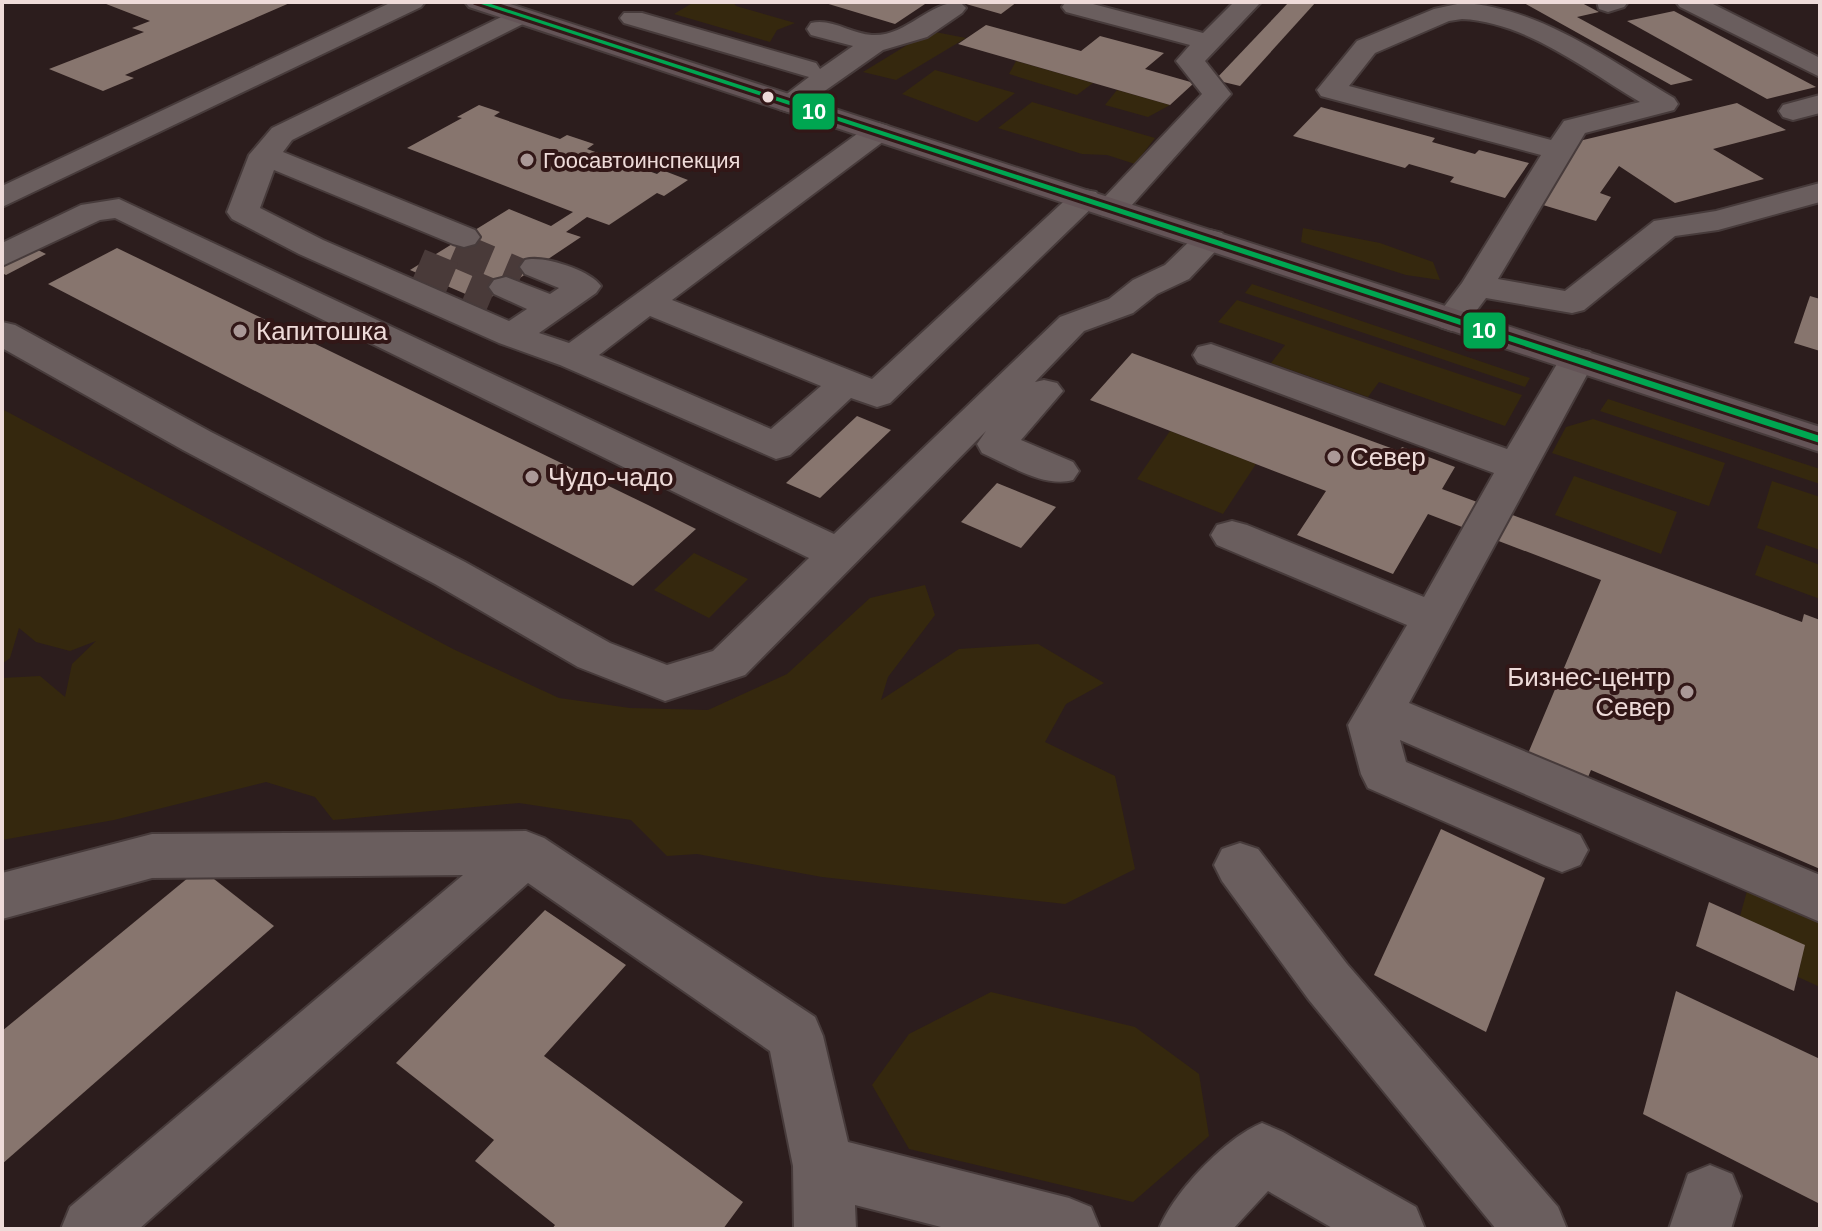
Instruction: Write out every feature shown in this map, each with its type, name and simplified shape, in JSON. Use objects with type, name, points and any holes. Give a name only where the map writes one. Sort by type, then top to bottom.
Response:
[{"type":"main road","points":[[478,2],[1820,440]]},
{"type":"lane","points":[[2,198],[412,2]]},
{"type":"lane","points":[[593,39],[662,2]]},
{"type":"lane","points":[[1082,2],[1075,7],[1208,42]]},
{"type":"lane","points":[[648,303],[877,395],[1042,240],[1098,204],[1217,94],[1190,61],[1248,2]]},
{"type":"lane","points":[[1689,2],[1820,69]]},
{"type":"lane","points":[[789,103],[874,44],[918,31],[953,8]]},
{"type":"lane","points":[[1452,320],[1477,286],[1574,127],[1664,104],[1555,40],[1505,18],[1462,11],[1443,14],[1366,47],[1331,90],[1559,151]]},
{"type":"lane","points":[[520,16],[282,134],[259,168],[243,212],[311,247],[542,314],[584,286],[514,282],[542,314],[573,357],[776,446],[846,383]]},
{"type":"lane","points":[[633,18],[806,69]]},
{"type":"lane","points":[[820,29],[874,44]]},
{"type":"lane","points":[[573,357],[878,132]]},
{"type":"lane","points":[[259,168],[333,198],[441,251],[321,224],[311,247]]},
{"type":"lane","points":[[1477,286],[1572,303],[1665,228],[1718,220],[1820,192]]},
{"type":"lane","points":[[2,256],[92,212],[119,208],[840,555]]},
{"type":"lane","points":[[1059,471],[996,444],[1121,306],[1145,287],[1177,272],[1210,240]]},
{"type":"lane","points":[[2,333],[197,441],[450,573],[594,655],[665,683],[729,663],[1072,324],[1121,306]]},
{"type":"lane","points":[[1211,355],[1515,466]]},
{"type":"lane","points":[[1562,850],[1385,774],[1372,725],[1435,619],[1515,466],[1577,360]]},
{"type":"lane","points":[[1232,535],[1435,619]]},
{"type":"lane","points":[[1380,711],[1820,899]]},
{"type":"lane","points":[[92,1229],[526,853]]},
{"type":"lane","points":[[2,896],[152,856],[526,853],[795,1036],[823,1166],[825,1229]]},
{"type":"lane","points":[[1240,865],[1328,982],[1536,1229]]},
{"type":"lane","points":[[1190,1229],[1262,1153],[1394,1229]]},
{"type":"lane","points":[[823,1166],[1069,1229]]},
{"type":"shaded area","points":[[694,2],[733,2],[736,6],[795,23],[777,30],[770,42],[674,14]]},
{"type":"shaded area","points":[[930,31],[966,38],[896,80],[863,72]]},
{"type":"shaded area","points":[[1016,61],[1093,83],[1077,95],[1009,74]]},
{"type":"shaded area","points":[[935,70],[1015,93],[977,122],[902,94]]},
{"type":"shaded area","points":[[1117,90],[1170,105],[1148,117],[1105,105]]},
{"type":"shaded area","points":[[1032,102],[1155,138],[1135,164],[1107,155],[1082,154],[998,128]]},
{"type":"shaded area","points":[[1303,228],[1380,243],[1433,262],[1440,280],[1406,275],[1301,242]]},
{"type":"shaded area","points":[[1252,284],[1530,378],[1525,387],[1245,293]]},
{"type":"shaded area","points":[[1237,300],[1522,395],[1505,426],[1379,382],[1368,397],[1271,363],[1285,345],[1218,322]]},
{"type":"shaded area","points":[[1608,399],[1820,469],[1820,484],[1600,411]]},
{"type":"shaded area","points":[[2,409],[453,649],[559,698],[630,708],[708,710],[787,674],[870,598],[925,585],[935,615],[888,677],[881,700],[959,649],[1038,644],[1104,683],[1066,704],[1045,742],[1115,776],[1135,869],[1065,904],[822,877],[697,854],[667,856],[631,820],[519,803],[333,820],[315,797],[266,782],[114,820],[2,840],[2,678],[40,676],[65,697],[72,664],[96,641],[70,651],[36,642],[19,628],[10,658],[2,664]]},
{"type":"shaded area","points":[[1593,419],[1725,463],[1709,506],[1552,453],[1566,427]]},
{"type":"shaded area","points":[[1170,431],[1256,464],[1223,514],[1137,479]]},
{"type":"shaded area","points":[[1574,476],[1677,512],[1661,554],[1555,515]]},
{"type":"shaded area","points":[[1772,481],[1820,497],[1820,550],[1757,528]]},
{"type":"shaded area","points":[[1766,545],[1820,565],[1820,599],[1755,575]]},
{"type":"shaded area","points":[[694,553],[748,579],[709,618],[654,590]]},
{"type":"shaded area","points":[[1747,891],[1820,920],[1820,987],[1798,977],[1804,945],[1740,916]]},
{"type":"shaded area","points":[[991,992],[1135,1027],[1199,1074],[1209,1136],[1133,1202],[909,1149],[872,1085],[909,1034]]},
{"type":"building","points":[[101,2],[292,2],[125,75],[134,78],[103,91],[49,69],[144,32],[132,28],[150,21]]},
{"type":"building","points":[[822,2],[928,2],[895,24]]},
{"type":"building","points":[[959,2],[1017,2],[1001,14]]},
{"type":"building","points":[[1289,2],[1316,2],[1240,86],[1215,80]]},
{"type":"building","points":[[1522,2],[1580,2],[1599,12],[1577,17],[1693,80],[1671,85]]},
{"type":"building","points":[[1674,11],[1816,87],[1767,99],[1627,21]]},
{"type":"building","points":[[986,25],[1081,51],[1100,36],[1164,53],[1145,69],[1194,83],[1170,105],[958,44]]},
{"type":"building","points":[[1737,103],[1786,130],[1713,149],[1764,179],[1675,203],[1619,166],[1600,193],[1611,197],[1596,221],[1533,202],[1579,141]]},
{"type":"building","name":"Гоосавтоинспекция","points":[[479,105],[500,112],[494,116],[560,139],[567,135],[594,144],[587,149],[657,174],[662,170],[688,180],[664,196],[657,193],[609,225],[587,217],[566,232],[581,237],[484,302],[410,270],[509,209],[551,226],[573,212],[407,148],[462,118],[457,117]]},
{"type":"building","points":[[1321,107],[1435,138],[1432,142],[1475,154],[1479,150],[1529,163],[1505,198],[1450,182],[1454,177],[1409,164],[1405,168],[1293,136]]},
{"type":"building","points":[[32,247],[46,254],[6,275],[2,273],[2,263]]},
{"type":"building","points":[[117,248],[696,529],[633,586],[48,284]]},
{"type":"building","points":[[1810,296],[1820,299],[1820,351],[1794,343]]},
{"type":"building","name":"Бизнес-центр Север","points":[[1132,353],[1399,451],[1402,447],[1455,467],[1442,489],[1802,622],[1804,614],[1820,620],[1820,869],[1591,770],[1583,789],[1524,763],[1601,580],[1428,514],[1393,574],[1297,535],[1326,491],[1090,400]]},
{"type":"building","points":[[857,416],[891,430],[820,498],[786,483]]},
{"type":"building","points":[[997,483],[1056,507],[1021,548],[961,522]]},
{"type":"building","points":[[1441,829],[1545,878],[1486,1032],[1374,975]]},
{"type":"building","points":[[200,868],[274,926],[2,1164],[2,1031]]},
{"type":"building","points":[[1709,902],[1805,945],[1794,991],[1696,946]]},
{"type":"building","points":[[545,910],[626,965],[544,1056],[743,1202],[723,1229],[552,1229],[555,1225],[475,1161],[494,1140],[396,1063]]},
{"type":"building","points":[[1676,991],[1820,1059],[1820,1204],[1643,1114]]},
{"type":"tunnel","points":[[455,249],[521,277]]},
{"type":"tunnel","points":[[418,266],[492,297]]},
{"type":"transit line","name":"10","points":[[478,2],[1820,440]]},
{"type":"place","name":"Гоосавтоинспекция","points":[[527,160]]},
{"type":"place","name":"Капитошка","points":[[240,331]]},
{"type":"place","name":"Север","points":[[1334,457]]},
{"type":"place","name":"Чудо-чадо","points":[[532,477]]},
{"type":"place","name":"Бизнес-центр Север","points":[[1687,692]]}]
